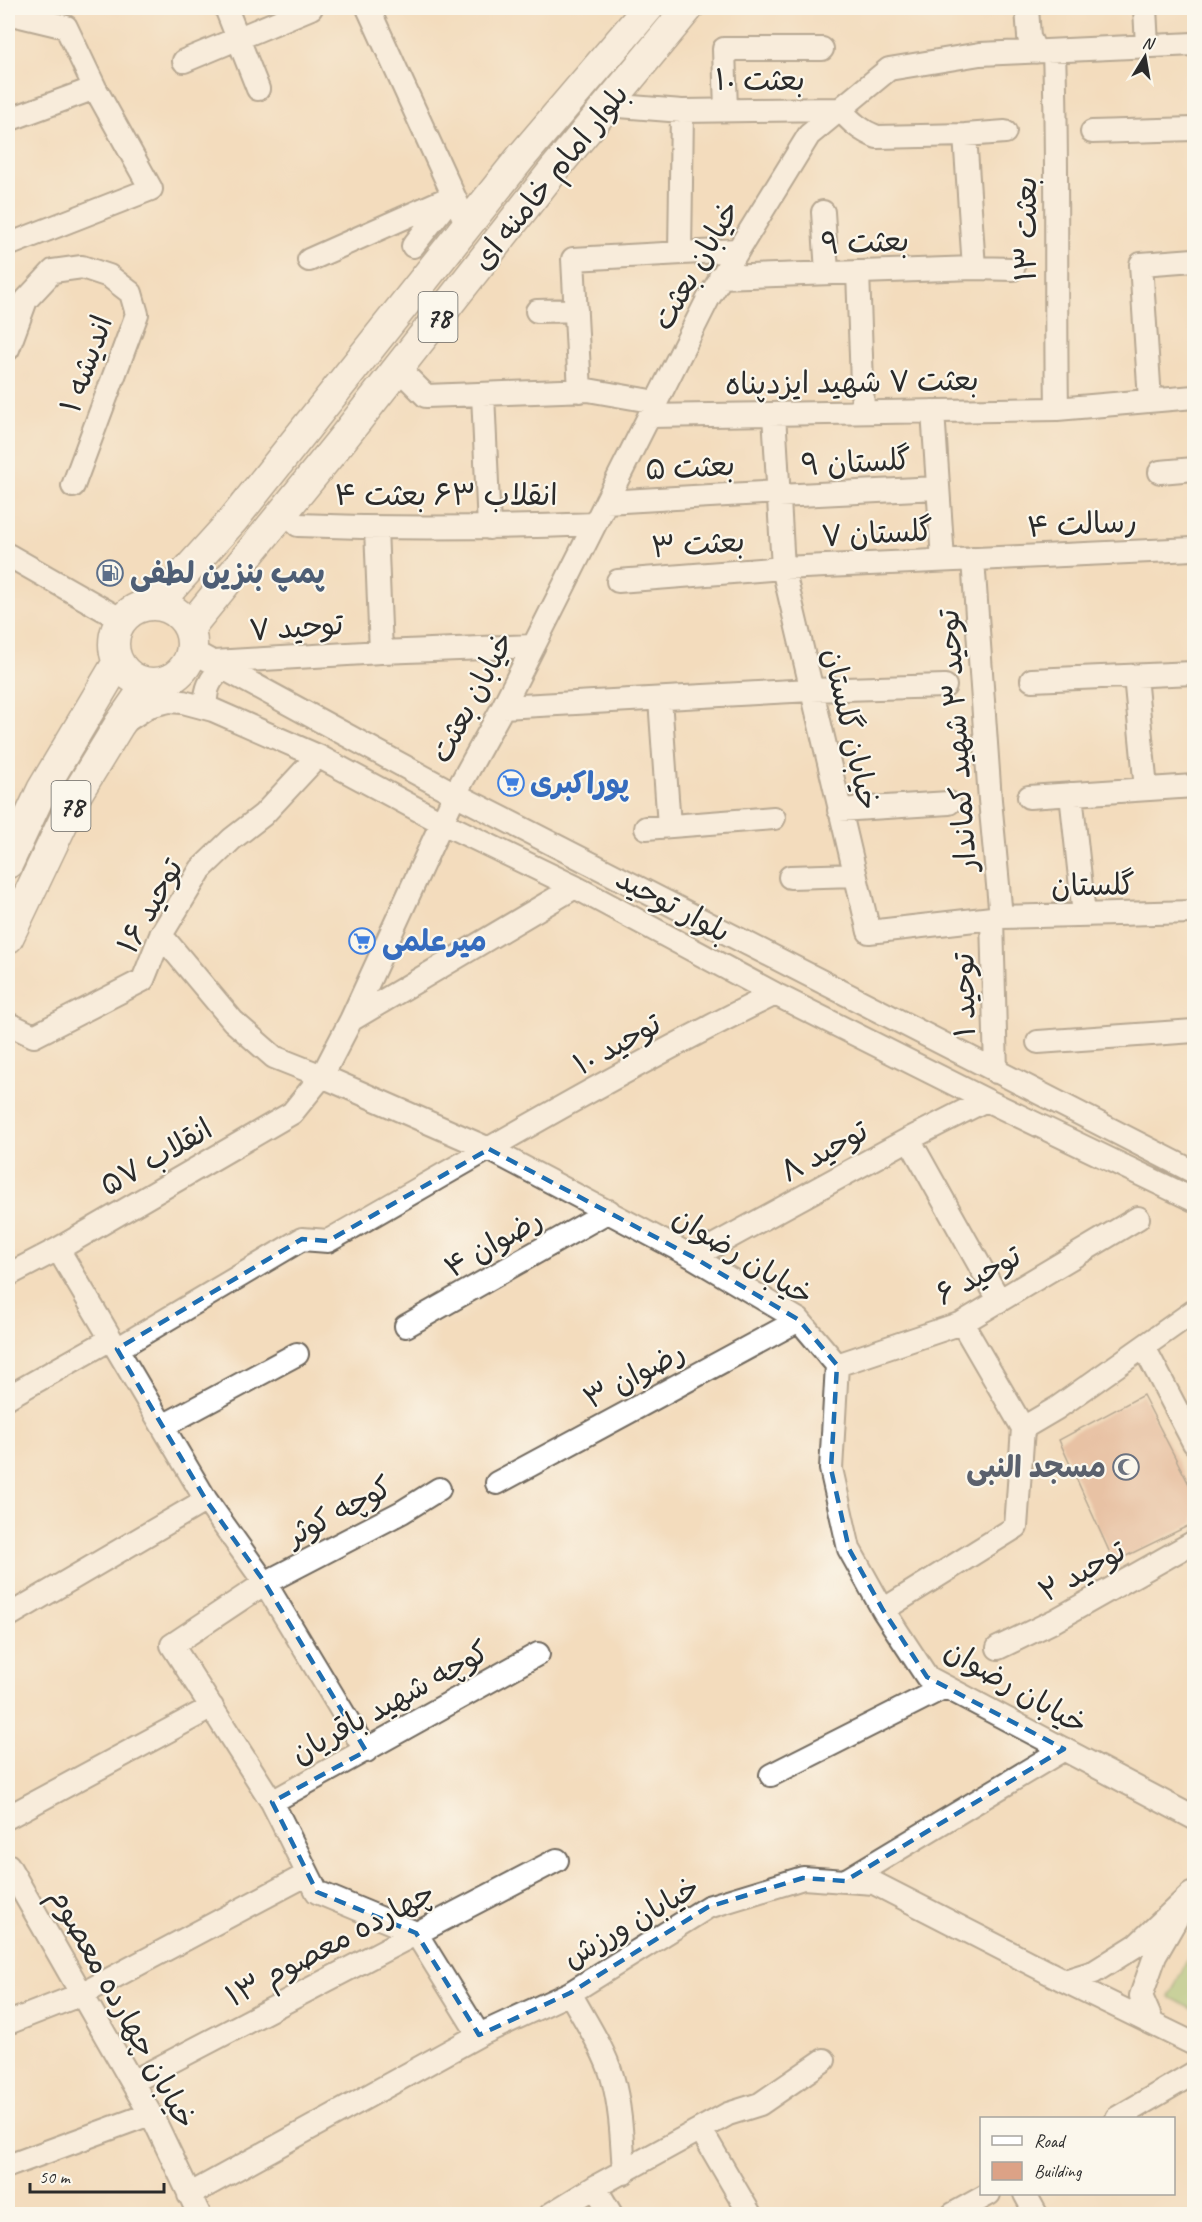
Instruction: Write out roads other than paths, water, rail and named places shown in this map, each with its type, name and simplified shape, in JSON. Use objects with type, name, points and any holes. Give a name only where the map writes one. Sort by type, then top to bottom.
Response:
[{"type":"main road","name":"بلوار امام خامنه ای","points":[[156,605],[233,520],[522,156],[648,8]]},
{"type":"main road","name":"بلوار امام خامنه ای","points":[[205,652],[398,368],[607,105],[688,8]]},
{"type":"main road","name":"78","points":[[122,620],[141,607],[156,605]]},
{"type":"main road","points":[[156,605],[176,612],[205,652]]},
{"type":"main road","points":[[122,620],[117,628],[114,645],[118,662],[131,676],[148,683]]},
{"type":"main road","name":"78","points":[[8,938],[20,888],[119,724],[148,683],[168,681],[205,652]]},
{"type":"main road","name":"78","points":[[8,863],[42,790],[118,662]]},
{"type":"street","points":[[226,8],[258,89]]},
{"type":"street","points":[[184,61],[311,8]]},
{"type":"street","points":[[368,8],[467,225]]},
{"type":"street","name":"بعثت ۱۳","points":[[1027,8],[1029,37],[1045,51],[1057,134],[1054,266],[1057,408]]},
{"type":"street","points":[[1145,8],[1147,46]]},
{"type":"street","points":[[8,13],[66,27],[95,88],[151,189],[8,244]]},
{"type":"street","name":"خیابان بعثت","points":[[351,1020],[456,794],[503,707],[720,277],[808,135],[889,69],[980,54],[1194,44]]},
{"type":"street","points":[[726,110],[724,49],[822,49]]},
{"type":"street","points":[[8,120],[95,88]]},
{"type":"street","name":"بعثت ۱۰","points":[[607,105],[681,111],[840,109]]},
{"type":"street","points":[[840,109],[851,123],[863,132],[877,137],[1005,132]]},
{"type":"street","points":[[680,253],[681,111]]},
{"type":"street","points":[[1092,132],[1194,129]]},
{"type":"street","points":[[966,135],[974,268]]},
{"type":"street","points":[[413,246],[453,196]]},
{"type":"street","points":[[309,260],[453,196]]},
{"type":"street","points":[[823,212],[827,272]]},
{"type":"street","points":[[584,390],[573,259],[736,250]]},
{"type":"street","points":[[1150,400],[1141,264],[1194,261]]},
{"type":"street","name":"اندیشه ۱","points":[[8,350],[26,300],[52,271],[82,267],[109,276],[131,293],[137,314],[73,486]]},
{"type":"street","name":"بعثت ۹","points":[[720,277],[827,272],[1013,269]]},
{"type":"street","points":[[858,272],[863,412]]},
{"type":"street","points":[[537,311],[576,310]]},
{"type":"street","name":"بعثت ۷ شهید ایزدپناه","points":[[398,368],[426,396],[584,390],[652,409],[774,414],[1057,408],[1194,397]]},
{"type":"street","points":[[483,394],[489,528]]},
{"type":"street","points":[[933,411],[943,560]]},
{"type":"street","name":"خیابان گلستان","points":[[774,414],[783,568],[869,932],[997,917]]},
{"type":"street","points":[[1160,472],[1194,470]]},
{"type":"street","name":"گلستان ۹","points":[[779,494],[937,488]]},
{"type":"street","name":"بعثت ۵","points":[[606,502],[779,494]]},
{"type":"street","name":"انقلاب ۶۳ بعثت ۴","points":[[298,525],[489,528],[595,524]]},
{"type":"street","points":[[376,528],[381,652]]},
{"type":"street","name":"رسالت ۴","points":[[973,559],[1194,549]]},
{"type":"street","name":"گلستان ۷","points":[[783,568],[973,559]]},
{"type":"street","name":"توحید ۳ شهید کماندار","points":[[973,559],[997,917]]},
{"type":"street","points":[[11,564],[122,620]]},
{"type":"street","name":"بعثت ۳","points":[[618,580],[783,568]]},
{"type":"street","name":"توحید ۷","points":[[205,652],[381,652],[533,646]]},
{"type":"street","points":[[205,652],[215,674],[207,686],[206,707]]},
{"type":"street","name":"بلوار توحید","points":[[205,652],[456,794],[1194,1172]]},
{"type":"street","points":[[1032,680],[1194,673]]},
{"type":"street","points":[[1135,676],[1146,789]]},
{"type":"street","points":[[503,707],[811,690],[945,686]]},
{"type":"street","points":[[660,699],[669,826]]},
{"type":"street","name":"بلوار توحید","points":[[119,724],[150,706],[169,700],[206,707],[318,756],[443,823],[575,887],[775,994],[986,1100],[1194,1200]]},
{"type":"street","name":"توحید ۱۶","points":[[8,1027],[13,1026],[34,1036],[143,980],[161,935],[201,869],[232,839],[264,815],[318,756]]},
{"type":"street","points":[[1029,797],[1193,787]]},
{"type":"street","points":[[1071,794],[1084,915]]},
{"type":"street","points":[[839,810],[949,803]]},
{"type":"street","points":[[646,828],[774,818]]},
{"type":"street","points":[[790,877],[855,875]]},
{"type":"street","points":[[351,1020],[575,887]]},
{"type":"street","name":"گلستان","points":[[997,917],[1194,912]]},
{"type":"street","name":"توحید ۱","points":[[996,1072],[997,917]]},
{"type":"street","name":"خیابان رضوان","points":[[161,935],[233,1021],[274,1057],[489,1149],[693,1257],[799,1320],[837,1365],[831,1469],[849,1549],[883,1610],[927,1677],[1194,1818]]},
{"type":"street","name":"توحید ۱۰","points":[[114,1344],[302,1239],[328,1241],[489,1149],[775,994]]},
{"type":"street","name":"انقلاب ۵۷","points":[[8,1275],[58,1249],[292,1113],[322,1076],[351,1020]]},
{"type":"street","points":[[1038,1042],[1194,1031]]},
{"type":"street","name":"توحید ۸","points":[[693,1257],[909,1139],[986,1100]]},
{"type":"street","points":[[909,1139],[999,1300]]},
{"type":"street","name":"رضوان ۴","points":[[406,1326],[609,1211]]},
{"type":"street","name":"توحید ۶","points":[[837,1365],[962,1323],[1138,1218]]},
{"type":"street","points":[[58,1249],[206,1500],[265,1583],[366,1751]]},
{"type":"street","points":[[1023,1428],[1057,1408],[1194,1311]]},
{"type":"street","name":"رضوان ۳","points":[[497,1483],[799,1320]]},
{"type":"street","points":[[883,1610],[1016,1527],[1023,1428],[962,1323]]},
{"type":"street","points":[[8,1397],[114,1344]]},
{"type":"street","points":[[1144,1347],[1194,1443]]},
{"type":"street","points":[[163,1426],[297,1354]]},
{"type":"street","name":"کوچه کوثر","points":[[212,1707],[172,1644],[265,1583],[402,1512],[439,1489]]},
{"type":"street","points":[[8,1616],[206,1500]]},
{"type":"street","name":"توحید ۲","points":[[998,1648],[1054,1621],[1194,1542]]},
{"type":"street","name":"کوچه شهید باقریان","points":[[272,1802],[538,1654]]},
{"type":"street","points":[[771,1775],[945,1687]]},
{"type":"street","points":[[8,1817],[212,1707],[272,1802],[317,1892],[416,1933],[479,2035]]},
{"type":"street","points":[[844,1881],[1064,1749]]},
{"type":"street","name":"چهارده معصوم ۱۳","points":[[132,2082],[556,1860]]},
{"type":"street","name":"خیابان چهارده معصوم","points":[[8,1868],[150,2114],[194,2205]]},
{"type":"street","points":[[8,2023],[82,1995],[308,1874]]},
{"type":"street","name":"خیابان ورزش","points":[[194,2205],[479,2035],[570,1993],[708,1907],[803,1878],[874,1883],[1194,2044]]},
{"type":"street","points":[[1065,1981],[1094,1972],[1137,1945],[1193,1891]]},
{"type":"street","points":[[1153,2024],[1141,1996],[1155,1956],[1193,1891]]},
{"type":"street","points":[[570,1993],[593,2033],[612,2075],[621,2123],[624,2173]]},
{"type":"street","points":[[551,2214],[595,2187],[728,2114],[760,2104],[824,2060]]},
{"type":"street","points":[[1119,2117],[1194,2073]]},
{"type":"street","points":[[8,2166],[150,2114]]},
{"type":"street","points":[[700,2130],[750,2214]]},
{"type":"street","points":[[595,2187],[611,2214]]},
{"type":"street","points":[[954,2214],[986,2195]]},
{"type":"street","points":[[1026,2195],[1036,2214]]},
{"type":"place","name":"پمپ بنزین لطفی","points":[[110,573]]},
{"type":"place","name":"پوراکبری","points":[[511,783]]},
{"type":"place","name":"میرعلمی","points":[[362,941]]},
{"type":"place","name":"مسجد النبی","points":[[1126,1467]]}]
